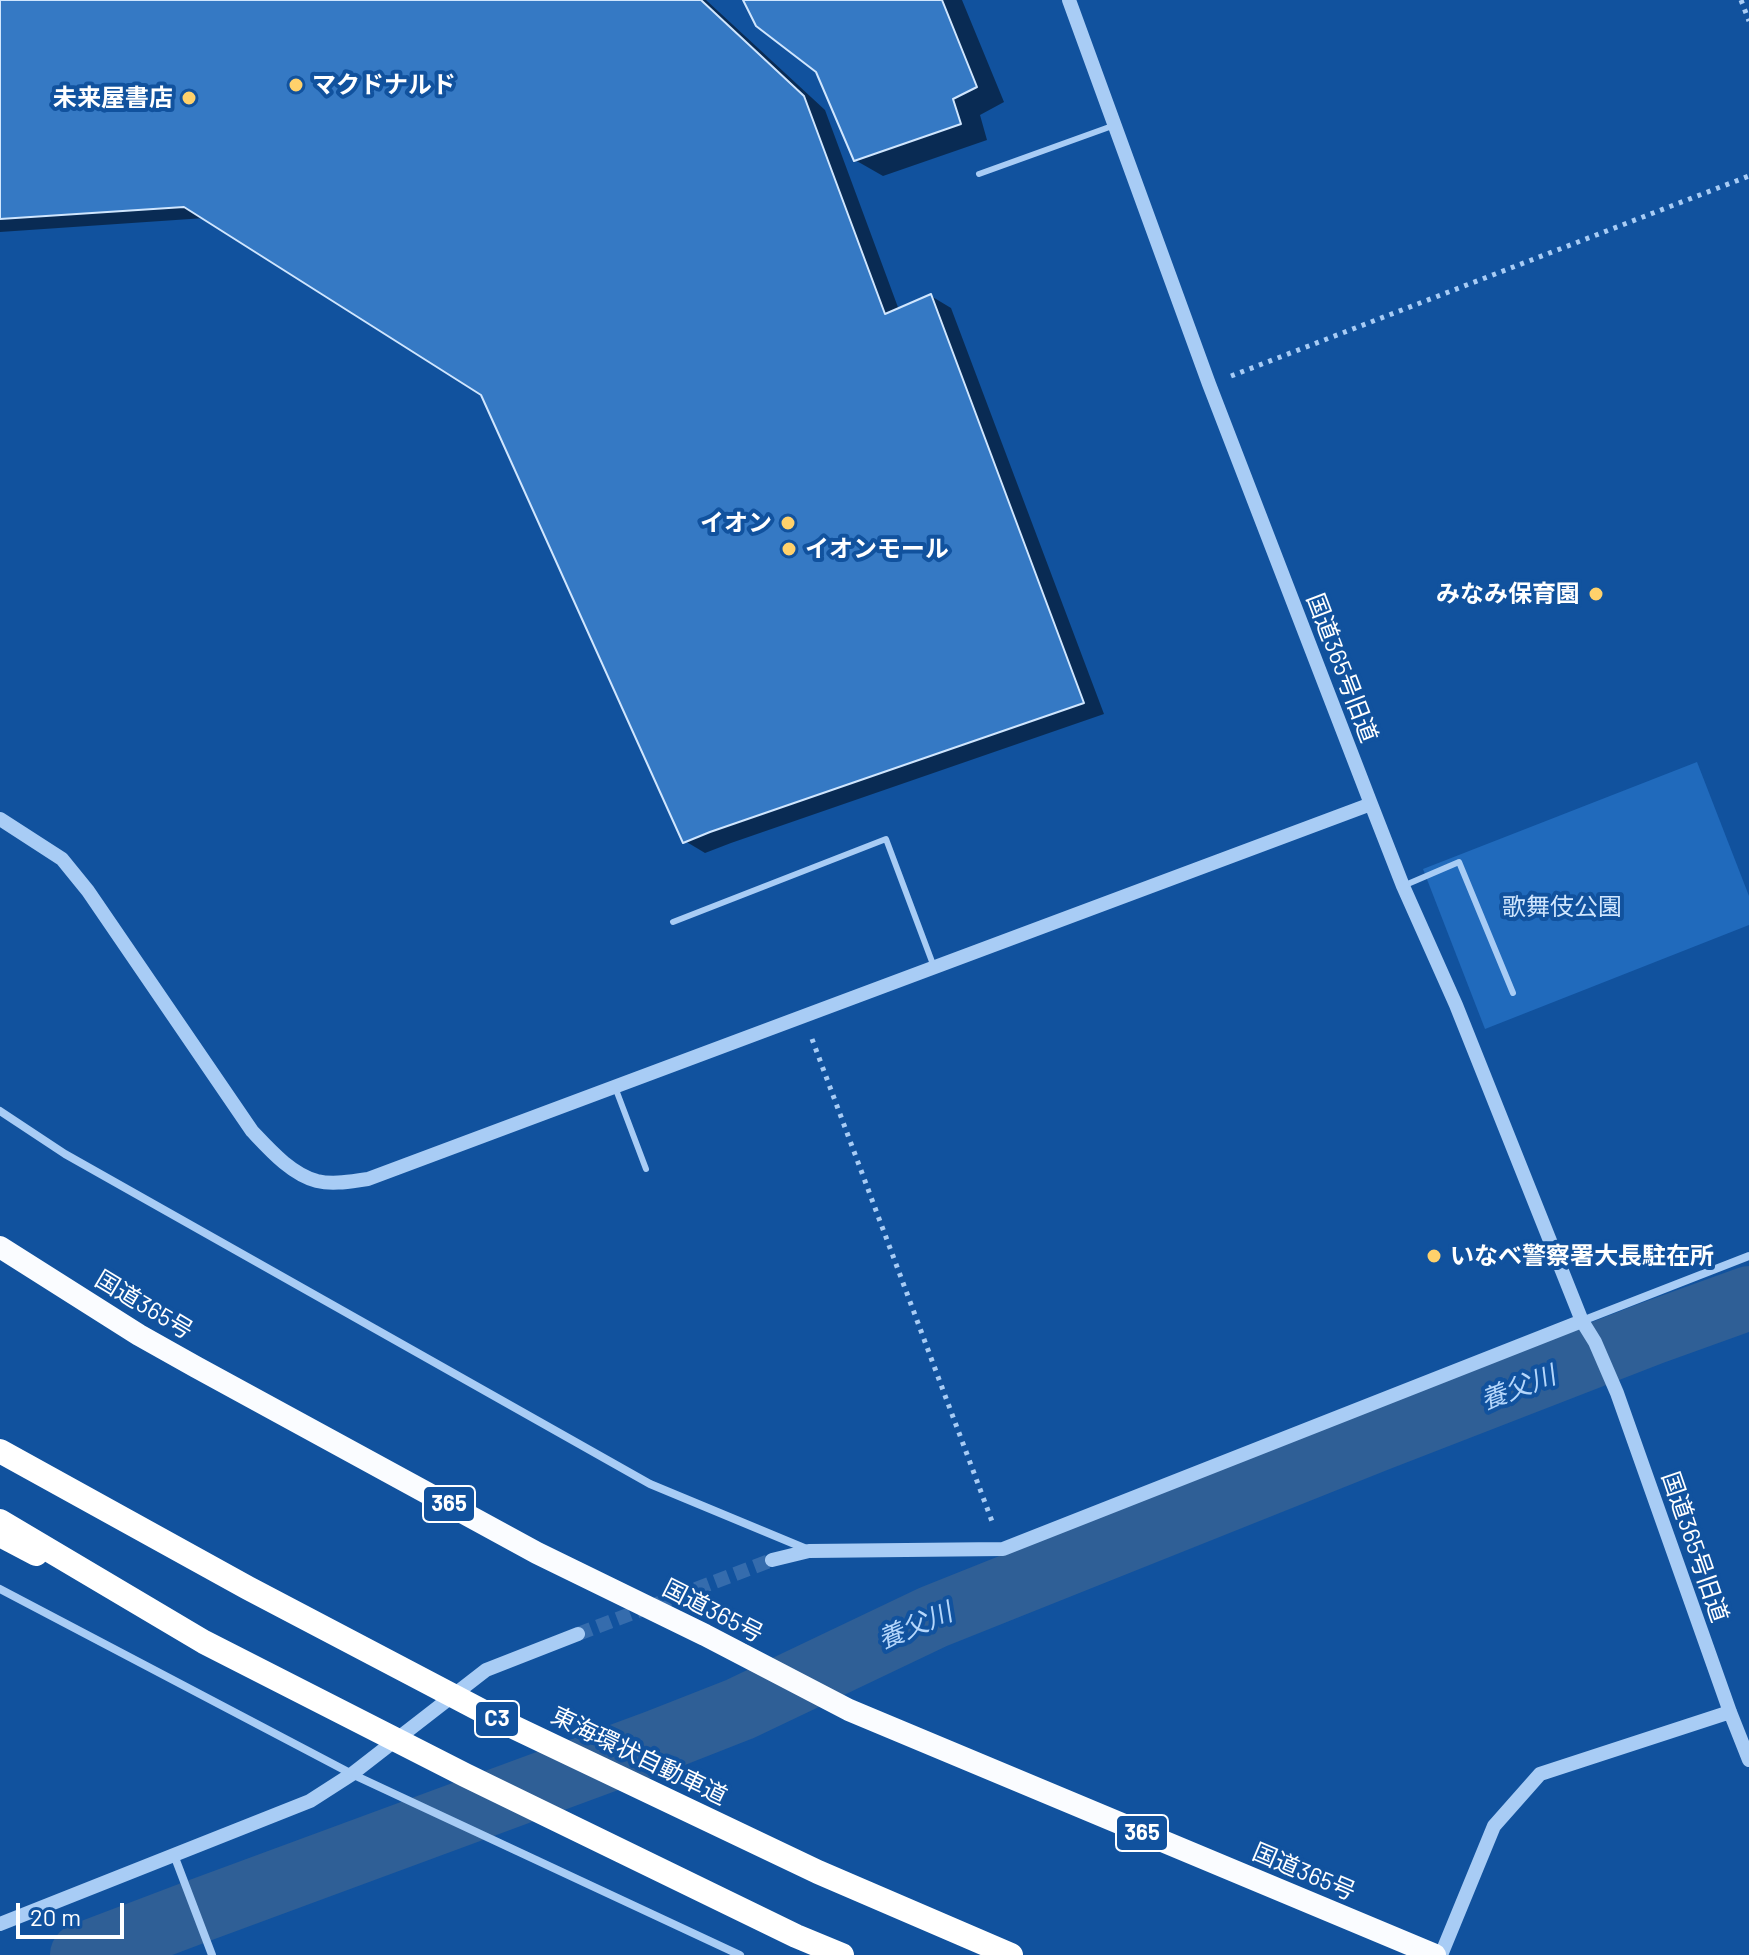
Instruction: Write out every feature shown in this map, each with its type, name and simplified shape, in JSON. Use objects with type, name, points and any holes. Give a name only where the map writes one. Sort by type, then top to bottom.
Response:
[{"type":"highway","name":"国道365号","points":[[0,1247],[139,1335],[537,1553],[849,1710],[1438,1955]]},
{"type":"highway","name":"東海環状自動車道","points":[[0,1451],[248,1588],[505,1723],[818,1872],[1011,1955]]},
{"type":"highway","points":[[0,1521],[204,1642]]},
{"type":"highway","points":[[0,1535],[479,1782],[796,1936],[842,1955]]},
{"type":"street","name":"国道365号旧道","points":[[1069,0],[1209,384],[1403,886],[1456,1005],[1582,1321],[1595,1342],[1617,1393],[1749,1760]]},
{"type":"street","points":[[0,819],[62,859],[97,903],[252,1131],[270,1151],[290,1167],[317,1181],[340,1183],[368,1179],[1371,804]]},
{"type":"street","points":[[0,1111],[65,1154],[650,1484],[809,1551]]},
{"type":"street","points":[[772,1560],[809,1551],[1003,1549],[1749,1256]]},
{"type":"street","points":[[0,1589],[352,1774],[740,1955]]},
{"type":"street","points":[[0,1924],[310,1801],[352,1774],[486,1670],[578,1634]]},
{"type":"street","points":[[1438,1955],[1494,1826],[1540,1774],[1730,1712]]},
{"type":"street","points":[[173,1854],[212,1955]]},
{"type":"lane","points":[[979,174],[1115,125]]},
{"type":"lane","points":[[673,922],[886,839],[934,967]]},
{"type":"lane","points":[[1403,886],[1459,862],[1513,993]]},
{"type":"lane","points":[[615,1087],[646,1169]]},
{"type":"path","points":[[1741,0],[1749,21]]},
{"type":"path","points":[[1209,384],[1749,176]]},
{"type":"path","points":[[803,1016],[1003,1549]]},
{"type":"green space","name":"歌舞伎公園","points":[[1697,762],[1749,896],[1749,925],[1485,1029],[1423,869]]},
{"type":"building","name":"イオンモール","points":[[0,0],[701,0],[804,96],[885,314],[931,294],[1084,703],[683,843],[481,395],[184,207],[0,219]]},
{"type":"building","points":[[743,0],[942,0],[977,87],[953,99],[961,124],[854,161],[816,72],[756,26]]},
{"type":"waterway","name":"養父川","points":[[82,1955],[740,1709],[933,1617],[1376,1440],[1749,1298]]},
{"type":"tunnel","points":[[578,1634],[772,1560]]},
{"type":"place","name":"マクドナルド","points":[[296,85]]},
{"type":"place","name":"未来屋書店","points":[[189,98]]},
{"type":"place","name":"イオン","points":[[788,523]]},
{"type":"place","name":"イオンモール","points":[[789,549]]},
{"type":"place","name":"みなみ保育園","points":[[1596,594]]},
{"type":"place","name":"いなべ警察署大長駐在所","points":[[1434,1256]]}]
